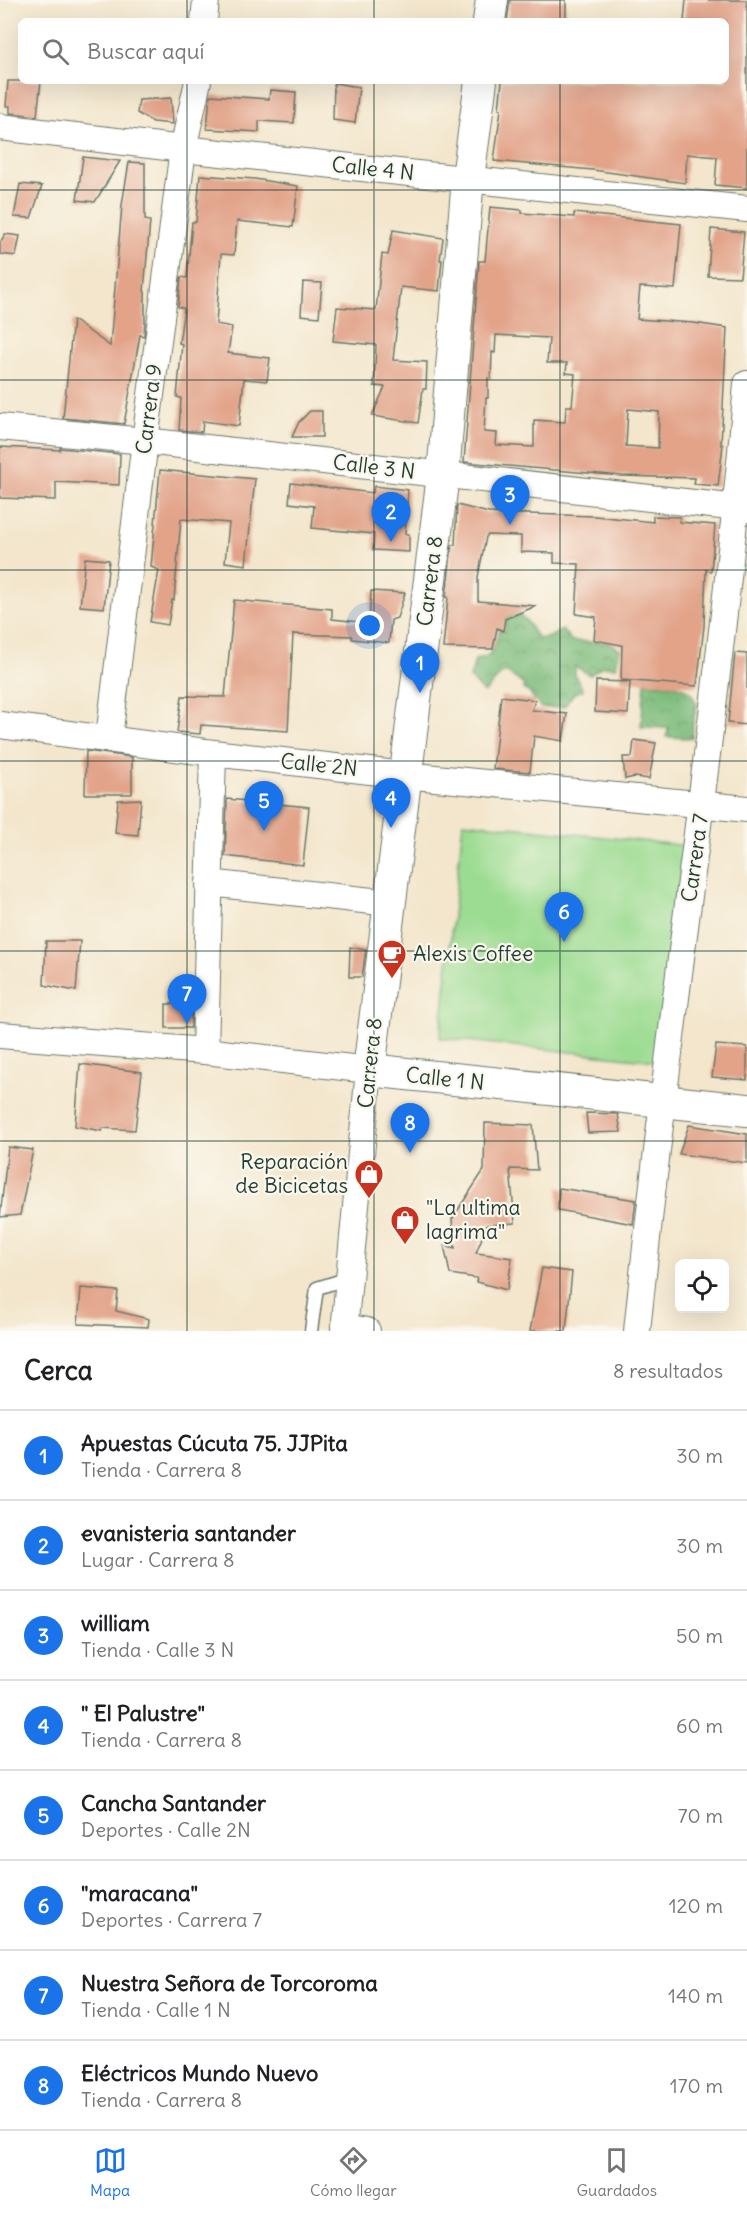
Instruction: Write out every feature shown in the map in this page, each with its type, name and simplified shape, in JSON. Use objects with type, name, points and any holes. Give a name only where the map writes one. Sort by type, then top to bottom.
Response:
[{"type":"street","points":[[204,18],[206,0]]},
{"type":"street","points":[[489,18],[492,0]]},
{"type":"street","name":"Carrera 9","points":[[109,738],[183,149],[197,84]]},
{"type":"street","name":"Carrera 8","points":[[352,1330],[349,1278],[369,1070],[443,475],[468,178],[481,84]]},
{"type":"street","name":"Calle 4 N","points":[[0,127],[183,149],[747,209]]},
{"type":"street","name":"Carrera 7","points":[[637,1331],[663,1102],[742,508],[747,384]]},
{"type":"street","name":"Calle 3 N","points":[[0,427],[145,441],[742,508]]},
{"type":"street","name":"Calle 2N","points":[[0,725],[405,775],[747,809]]},
{"type":"street","points":[[205,1051],[213,753]]},
{"type":"street","points":[[209,884],[390,903]]},
{"type":"street","name":"Calle 1 N","points":[[0,1035],[205,1051],[747,1110]]},
{"type":"lane","points":[[311,1331],[317,1288],[349,1278]]},
{"type":"green space","points":[[519,615],[526,620],[538,639],[550,637],[562,630],[572,641],[610,643],[620,649],[616,667],[602,666],[590,675],[575,666],[575,675],[583,690],[574,693],[564,707],[541,708],[529,692],[523,689],[524,685],[508,673],[502,673],[484,693],[470,678],[475,660],[486,656],[493,650],[499,630],[505,632],[506,619]]},
{"type":"green space","points":[[645,683],[675,685],[689,690],[697,704],[692,738],[666,737],[669,728],[641,727]]},
{"type":"green space","points":[[463,822],[688,846],[665,1062],[440,1038]]},
{"type":"building","points":[[510,0],[566,0],[566,18],[507,18]]},
{"type":"building","points":[[686,0],[747,0],[747,188],[715,185],[717,157],[687,154],[685,183],[593,170],[494,161],[501,109],[499,109],[502,84],[729,84],[729,18],[684,18]]},
{"type":"building","points":[[8,81],[18,81],[18,84],[41,84],[37,116],[10,113],[10,106],[6,106]]},
{"type":"building","points":[[334,84],[359,87],[355,123],[333,120]]},
{"type":"building","points":[[270,90],[296,92],[294,123],[259,121],[259,132],[207,129],[210,95],[269,99]]},
{"type":"building","points":[[171,98],[173,124],[153,122],[137,113],[139,100]]},
{"type":"building","points":[[83,157],[120,161],[95,202],[77,200]]},
{"type":"building","points":[[129,162],[145,163],[145,220],[150,221],[144,291],[144,336],[140,335],[124,424],[63,418],[73,320],[110,346],[122,205]]},
{"type":"building","points":[[200,175],[255,179],[298,186],[293,227],[237,221],[234,255],[221,254],[216,324],[232,327],[228,353],[270,358],[267,381],[244,379],[239,426],[203,421],[202,432],[179,430],[181,398],[177,397],[182,344],[179,343],[184,308],[178,307],[181,277],[187,278],[192,222],[196,222]]},
{"type":"building","points":[[20,184],[42,186],[31,218],[14,217]]},
{"type":"building","points":[[490,207],[522,210],[522,213],[574,217],[574,213],[681,224],[675,289],[640,287],[637,319],[727,328],[721,445],[723,445],[718,486],[694,484],[695,478],[622,476],[464,462],[479,261],[485,261]],"holes":[[[496,335],[549,338],[547,363],[567,363],[566,373],[575,374],[572,406],[566,406],[565,422],[534,420],[534,447],[496,445],[497,433],[484,432],[488,378],[491,379],[492,352],[495,353]],[[628,409],[659,412],[658,448],[626,446]]]},
{"type":"building","points":[[711,229],[744,232],[740,277],[708,276]]},
{"type":"building","points":[[393,230],[443,238],[439,291],[401,287],[393,360],[427,362],[426,389],[423,389],[418,423],[372,416],[385,387],[374,386],[376,345],[333,341],[337,307],[376,310],[382,254],[388,255]]},
{"type":"building","points":[[5,234],[20,236],[16,256],[0,254],[0,243]]},
{"type":"building","points":[[303,282],[322,283],[319,317],[301,315]]},
{"type":"building","points":[[310,411],[322,411],[322,437],[292,437],[299,422]]},
{"type":"building","points":[[0,447],[60,450],[60,448],[120,454],[119,485],[56,482],[56,500],[0,498]]},
{"type":"building","points":[[160,470],[255,479],[246,565],[225,562],[229,523],[181,519],[174,600],[172,600],[168,625],[150,622],[159,570],[151,567]]},
{"type":"building","points":[[291,483],[373,493],[374,486],[408,490],[405,534],[409,534],[409,552],[373,550],[374,534],[312,528],[314,506],[289,503]]},
{"type":"building","points":[[457,505],[489,513],[595,516],[653,522],[653,516],[680,517],[679,522],[715,525],[711,571],[706,570],[704,626],[697,686],[621,680],[622,645],[594,640],[596,617],[576,614],[579,564],[554,563],[554,553],[521,552],[521,536],[488,535],[486,537],[478,577],[478,601],[536,606],[505,619],[503,631],[497,628],[493,649],[443,648],[448,597],[446,597],[452,545],[455,545]]},
{"type":"building","points":[[85,558],[109,560],[104,608],[80,606]]},
{"type":"building","points":[[371,591],[405,593],[397,618],[391,620],[389,643],[352,639],[352,636],[293,634],[288,731],[201,725],[200,734],[177,732],[182,696],[225,697],[234,600],[332,609],[332,619],[369,623]]},
{"type":"building","points":[[735,653],[747,654],[747,725],[728,723]]},
{"type":"building","points":[[596,681],[630,682],[628,714],[595,712]]},
{"type":"building","points":[[501,696],[535,700],[532,710],[567,714],[563,741],[534,736],[530,772],[493,769]]},
{"type":"building","points":[[634,740],[656,743],[649,779],[635,777],[625,779],[623,757],[632,757]]},
{"type":"building","points":[[86,751],[132,757],[132,794],[85,794]]},
{"type":"building","points":[[141,799],[138,835],[115,833],[118,800]]},
{"type":"building","points":[[227,799],[309,807],[303,865],[225,856]]},
{"type":"building","points":[[46,941],[80,941],[76,991],[44,985]]},
{"type":"building","points":[[350,947],[366,950],[362,977],[349,977]]},
{"type":"building","points":[[166,1004],[191,1004],[191,1028],[166,1028]]},
{"type":"building","points":[[716,1045],[747,1047],[747,1080],[712,1077]]},
{"type":"building","points":[[80,1064],[142,1072],[135,1130],[102,1128],[102,1131],[75,1126]]},
{"type":"building","points":[[586,1113],[618,1114],[621,1132],[588,1133]]},
{"type":"building","points":[[485,1123],[533,1125],[537,1170],[510,1169],[515,1223],[487,1225],[476,1253],[512,1258],[507,1290],[476,1282],[477,1278],[450,1274],[444,1245],[455,1248],[452,1219],[484,1170]]},
{"type":"building","points":[[689,1125],[747,1134],[747,1163],[679,1154]]},
{"type":"building","points":[[8,1147],[33,1150],[20,1215],[0,1217]]},
{"type":"building","points":[[559,1188],[636,1200],[633,1224],[558,1210]]},
{"type":"building","points":[[542,1268],[572,1272],[566,1331],[530,1331]]},
{"type":"building","points":[[81,1288],[118,1291],[116,1311],[149,1319],[148,1327],[78,1324]]},
{"type":"place","name":"william","points":[[510,525]]},
{"type":"place","name":"evanisteria santander","points":[[391,542]]},
{"type":"place","name":"Apuestas Cúcuta 75. JJPita","points":[[420,693]]},
{"type":"place","name":"\" El Palustre\"","points":[[391,828]]},
{"type":"place","name":"Cancha Santander","points":[[264,831]]},
{"type":"place","name":"\"maracana\"","points":[[564,942]]},
{"type":"place","name":"Alexis Coffee","points":[[392,980]]},
{"type":"place","name":"Nuestra Señora de Torcoroma","points":[[187,1024]]},
{"type":"place","name":"Eléctricos Mundo Nuevo","points":[[410,1153]]},
{"type":"place","name":"Reparación de Bicicetas","points":[[369,1200]]},
{"type":"place","name":"\"La ultima lagrima\"","points":[[405,1246]]}]
